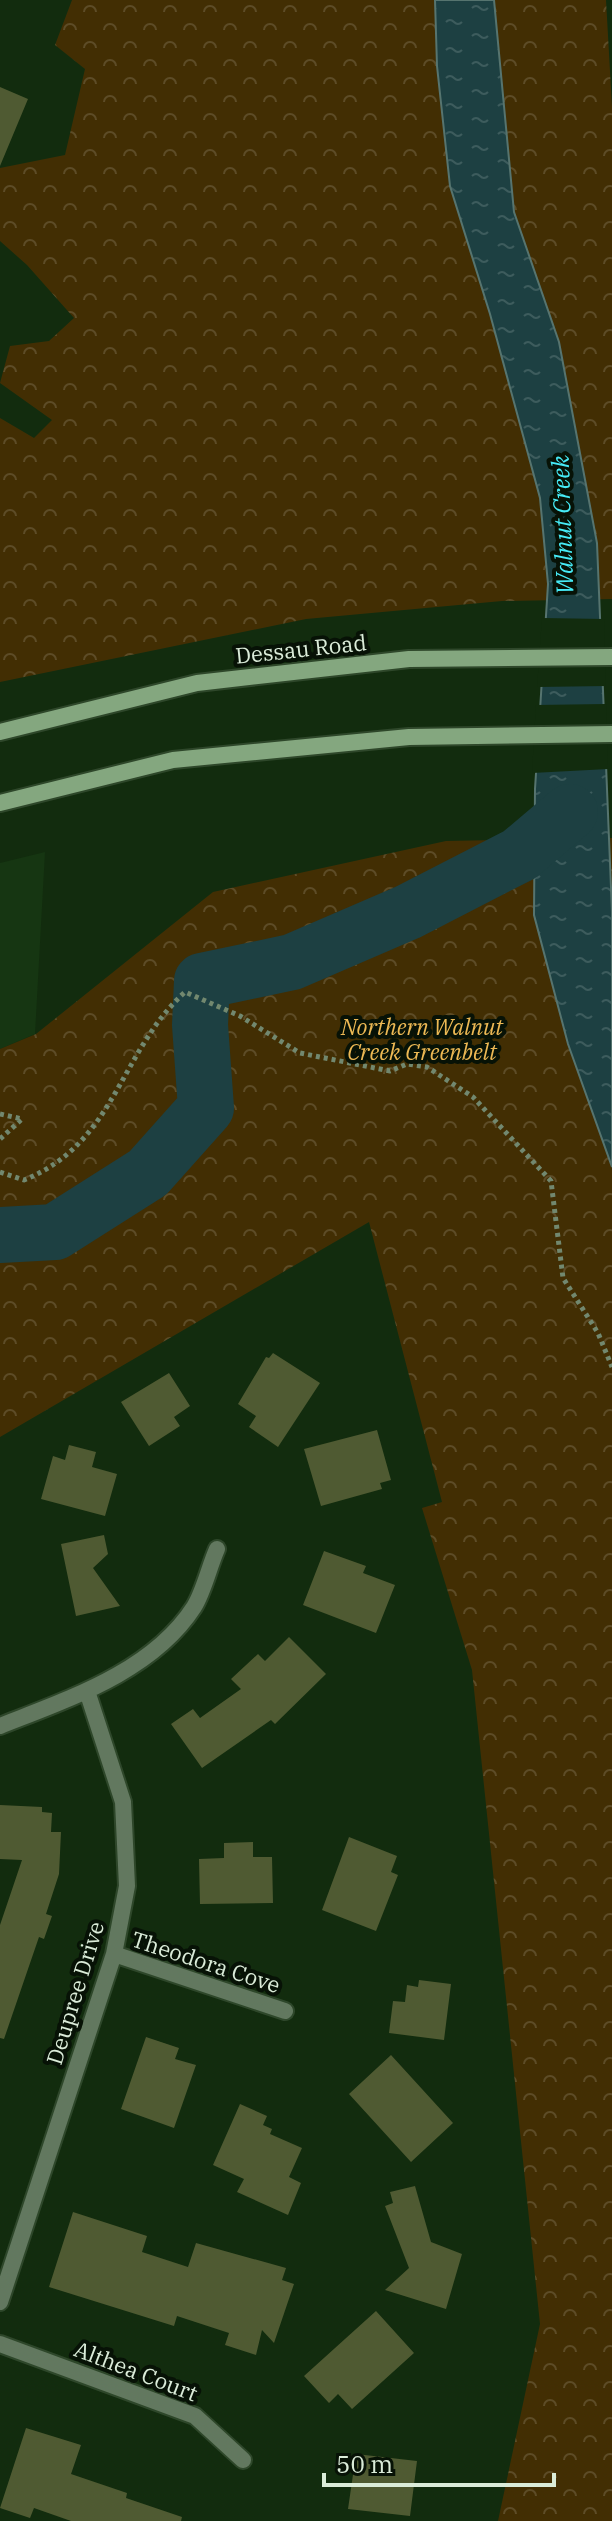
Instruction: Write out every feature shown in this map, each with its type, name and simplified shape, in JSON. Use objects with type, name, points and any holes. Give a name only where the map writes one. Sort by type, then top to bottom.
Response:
[{"type":"main road","name":"Dessau Road","points":[[0,732],[197,683],[409,659],[612,657]]},
{"type":"main road","points":[[0,803],[173,760],[409,737],[612,734]]},
{"type":"street","points":[[0,1726],[87,1691],[146,1658],[194,1607],[217,1549]]},
{"type":"street","name":"Deupree Drive","points":[[0,2302],[114,1954],[127,1886],[123,1802],[87,1691]]},
{"type":"street","name":"Theodora Cove","points":[[114,1954],[285,2011]]},
{"type":"street","name":"Althea Court","points":[[0,2344],[195,2416],[243,2460]]},
{"type":"path","points":[[0,1172],[24,1180],[52,1169],[95,1129],[160,1014],[185,992],[218,1006],[300,1053],[390,1071],[407,1064],[427,1067],[473,1097],[551,1181],[563,1278],[598,1333],[612,1367]]},
{"type":"path","points":[[0,1114],[22,1119],[0,1139]]},
{"type":"shaded area","points":[[45,852],[35,1034],[0,1049],[0,863]]},
{"type":"green space","points":[[72,0],[606,0],[612,107],[612,599],[502,601],[306,619],[0,682],[0,418],[34,438],[52,420],[0,383],[10,346],[49,341],[74,318],[27,265],[0,241],[0,168],[65,155],[85,69],[55,45]]},
{"type":"green space","name":"Northern Walnut Creek Greenbelt","points":[[612,838],[612,2521],[498,2521],[540,2324],[472,1670],[422,1508],[442,1502],[369,1222],[0,1437],[0,1049],[36,1034],[213,892],[446,841]]},
{"type":"water","name":"Walnut Creek","points":[[435,0],[494,0],[514,212],[559,342],[597,543],[612,912],[612,1167],[568,1044],[534,915],[535,789],[548,584],[540,498],[490,314],[450,186],[437,66]]},
{"type":"pier","points":[[542,618],[604,619],[606,686],[537,687]]},
{"type":"pier","points":[[606,704],[608,769],[532,773],[536,705]]},
{"type":"building","points":[[0,87],[28,99],[0,166]]},
{"type":"building","points":[[273,1353],[320,1383],[278,1447],[249,1427],[256,1416],[238,1404],[266,1357]]},
{"type":"building","points":[[169,1373],[190,1406],[174,1417],[180,1426],[149,1446],[121,1402]]},
{"type":"building","points":[[377,1430],[391,1480],[380,1483],[382,1489],[321,1506],[304,1449]]},
{"type":"building","points":[[69,1445],[96,1452],[92,1467],[117,1474],[105,1516],[41,1499],[53,1456],[65,1460]]},
{"type":"building","points":[[104,1535],[108,1554],[93,1568],[120,1606],[76,1616],[61,1544]]},
{"type":"building","points":[[324,1551],[366,1566],[363,1573],[395,1585],[376,1633],[303,1605]]},
{"type":"building","points":[[289,1637],[326,1674],[275,1724],[271,1720],[202,1768],[171,1724],[193,1709],[200,1718],[241,1689],[231,1679],[258,1654],[265,1661]]},
{"type":"building","points":[[0,1805],[42,1807],[42,1812],[52,1813],[51,1832],[61,1832],[59,1874],[46,1914],[52,1916],[44,1939],[39,1937],[4,2039],[0,2038],[0,1925],[22,1860],[0,1859]]},
{"type":"building","points":[[349,1837],[397,1856],[391,1872],[398,1875],[376,1931],[322,1910]]},
{"type":"building","points":[[253,1842],[253,1857],[272,1857],[273,1903],[200,1904],[199,1859],[224,1858],[224,1843]]},
{"type":"building","points":[[419,1980],[451,1984],[444,2040],[389,2033],[393,2001],[405,2002],[407,1985],[418,1987]]},
{"type":"building","points":[[146,2037],[179,2048],[175,2059],[196,2065],[174,2128],[121,2109]]},
{"type":"building","points":[[391,2055],[453,2123],[411,2162],[349,2094]]},
{"type":"building","points":[[240,2104],[267,2116],[263,2125],[272,2129],[270,2134],[302,2148],[289,2177],[301,2183],[288,2215],[237,2192],[244,2179],[213,2165]]},
{"type":"building","points":[[415,2186],[431,2242],[462,2254],[446,2309],[385,2290],[409,2268],[385,2206],[393,2203],[390,2192]]},
{"type":"building","points":[[73,2212],[147,2236],[142,2252],[188,2267],[196,2243],[286,2268],[282,2280],[294,2284],[274,2343],[262,2330],[256,2355],[225,2345],[229,2333],[177,2316],[174,2326],[49,2287]]},
{"type":"building","points":[[376,2311],[414,2353],[352,2409],[338,2394],[329,2403],[304,2376]]},
{"type":"building","points":[[26,2428],[81,2445],[71,2474],[127,2493],[126,2498],[182,2517],[181,2521],[71,2521],[34,2508],[30,2518],[0,2508]]},
{"type":"building","points":[[356,2454],[417,2461],[410,2516],[348,2509]]},
{"type":"waterway","points":[[0,1235],[55,1232],[148,1173],[206,1108],[200,1025],[202,981],[292,962],[408,912],[519,855],[570,812]]}]
